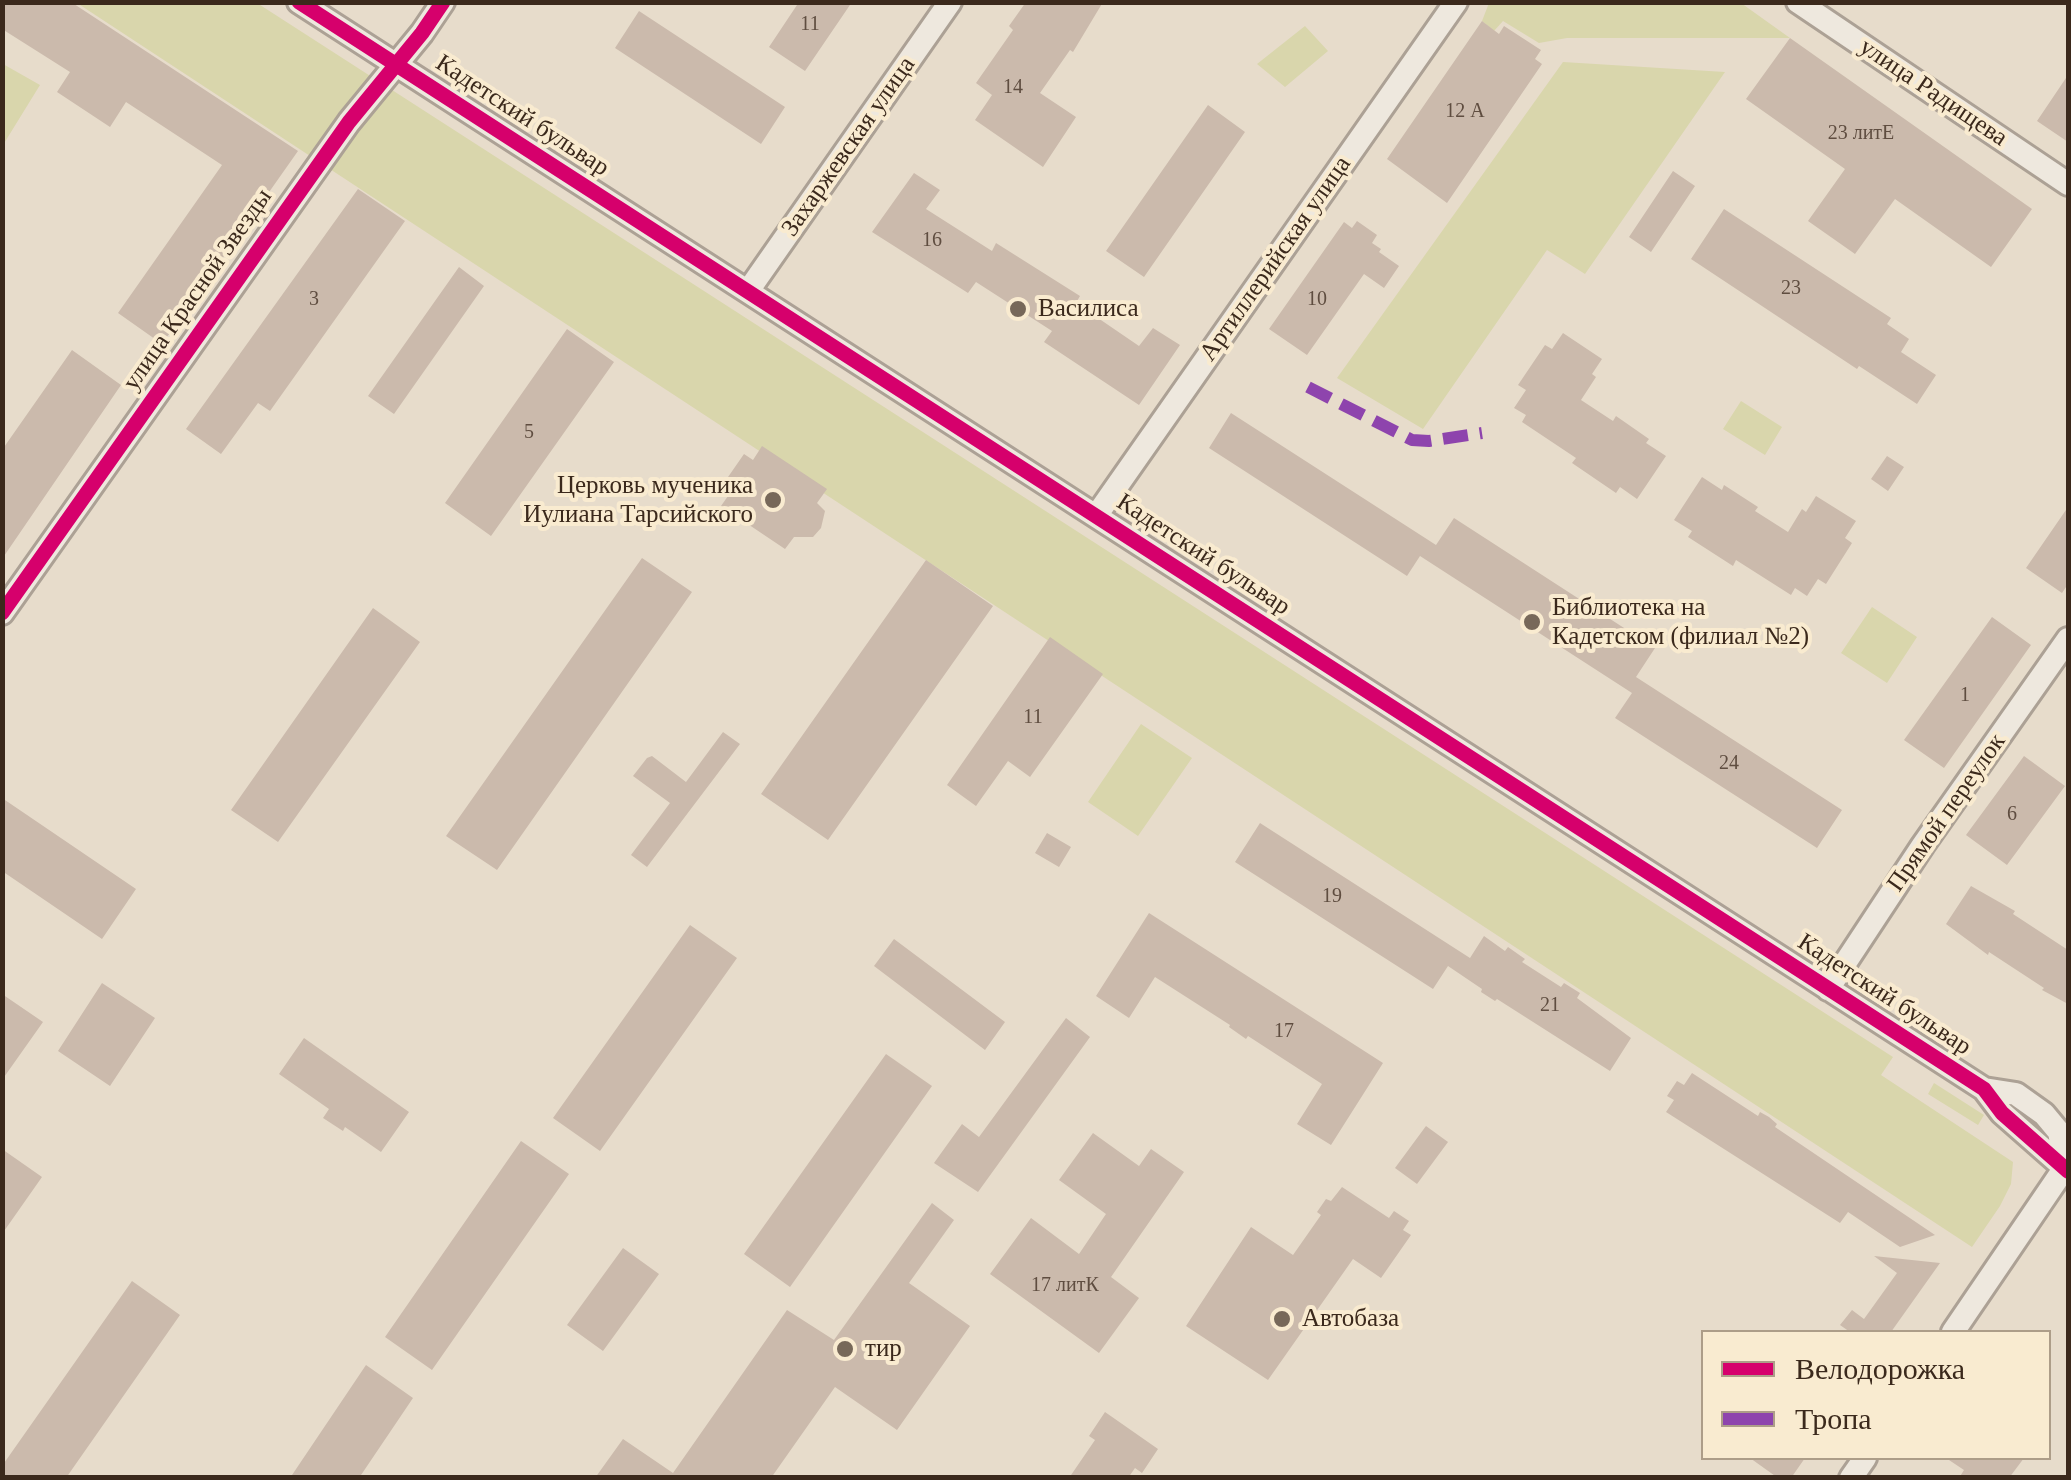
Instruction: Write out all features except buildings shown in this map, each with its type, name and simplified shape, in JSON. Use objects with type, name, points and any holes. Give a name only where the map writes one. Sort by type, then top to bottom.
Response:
[{"type":"street","name":"Кадетский бульвар","points":[[299,2],[1984,1089],[2016,1094],[2044,1114],[2059,1132],[2068,1167]]},
{"type":"street","name":"улица Красной Звезды","points":[[2,613],[363,102],[443,2]]},
{"type":"street","name":"Захаржевская улица","points":[[748,291],[950,2]]},
{"type":"street","name":"Артиллерийская улица","points":[[1096,516],[1456,2]]},
{"type":"street","name":"улица Радищева","points":[[1798,2],[2068,184]]},
{"type":"street","name":"Прямой переулок","points":[[1828,988],[2068,638]]},
{"type":"street","points":[[1954,1330],[2068,1167]]},
{"type":"shaded area","points":[[77,3],[257,3],[1893,1057],[1881,1075],[2013,1162],[2011,1184],[2000,1206],[1972,1247]]},
{"type":"shaded area","points":[[1489,3],[1741,3],[1790,38],[1567,38],[1539,43],[1503,21],[1494,31],[1482,21]]},
{"type":"shaded area","points":[[1305,26],[1328,51],[1285,87],[1257,64]]},
{"type":"shaded area","points":[[1563,62],[1725,72],[1585,274],[1547,250],[1423,429],[1337,378]]},
{"type":"shaded area","points":[[3,64],[40,85],[3,145]]},
{"type":"shaded area","points":[[1741,401],[1782,427],[1765,455],[1723,429]]},
{"type":"shaded area","points":[[1872,607],[1917,637],[1887,683],[1841,653]]},
{"type":"shaded area","points":[[1141,724],[1192,758],[1138,836],[1088,802]]},
{"type":"shaded area","points":[[1934,1083],[1984,1115],[1978,1125],[1928,1094]]},
{"type":"marked path","points":[[1308,387],[1412,440],[1482,433]]},
{"type":"cycle path","points":[[299,2],[1984,1089],[2002,1113],[2068,1171]]},
{"type":"cycle path","points":[[2,613],[349,122],[443,2]]},
{"type":"place","name":"Василиса","points":[[1018,309]]},
{"type":"place","name":"Церковь мученика Иулиана Тарсийского","points":[[773,500]]},
{"type":"place","name":"Библиотека на Кадетском (филиал №2)","points":[[1532,622]]},
{"type":"place","name":"Автобаза","points":[[1282,1319]]},
{"type":"place","name":"тир","points":[[845,1349]]}]
